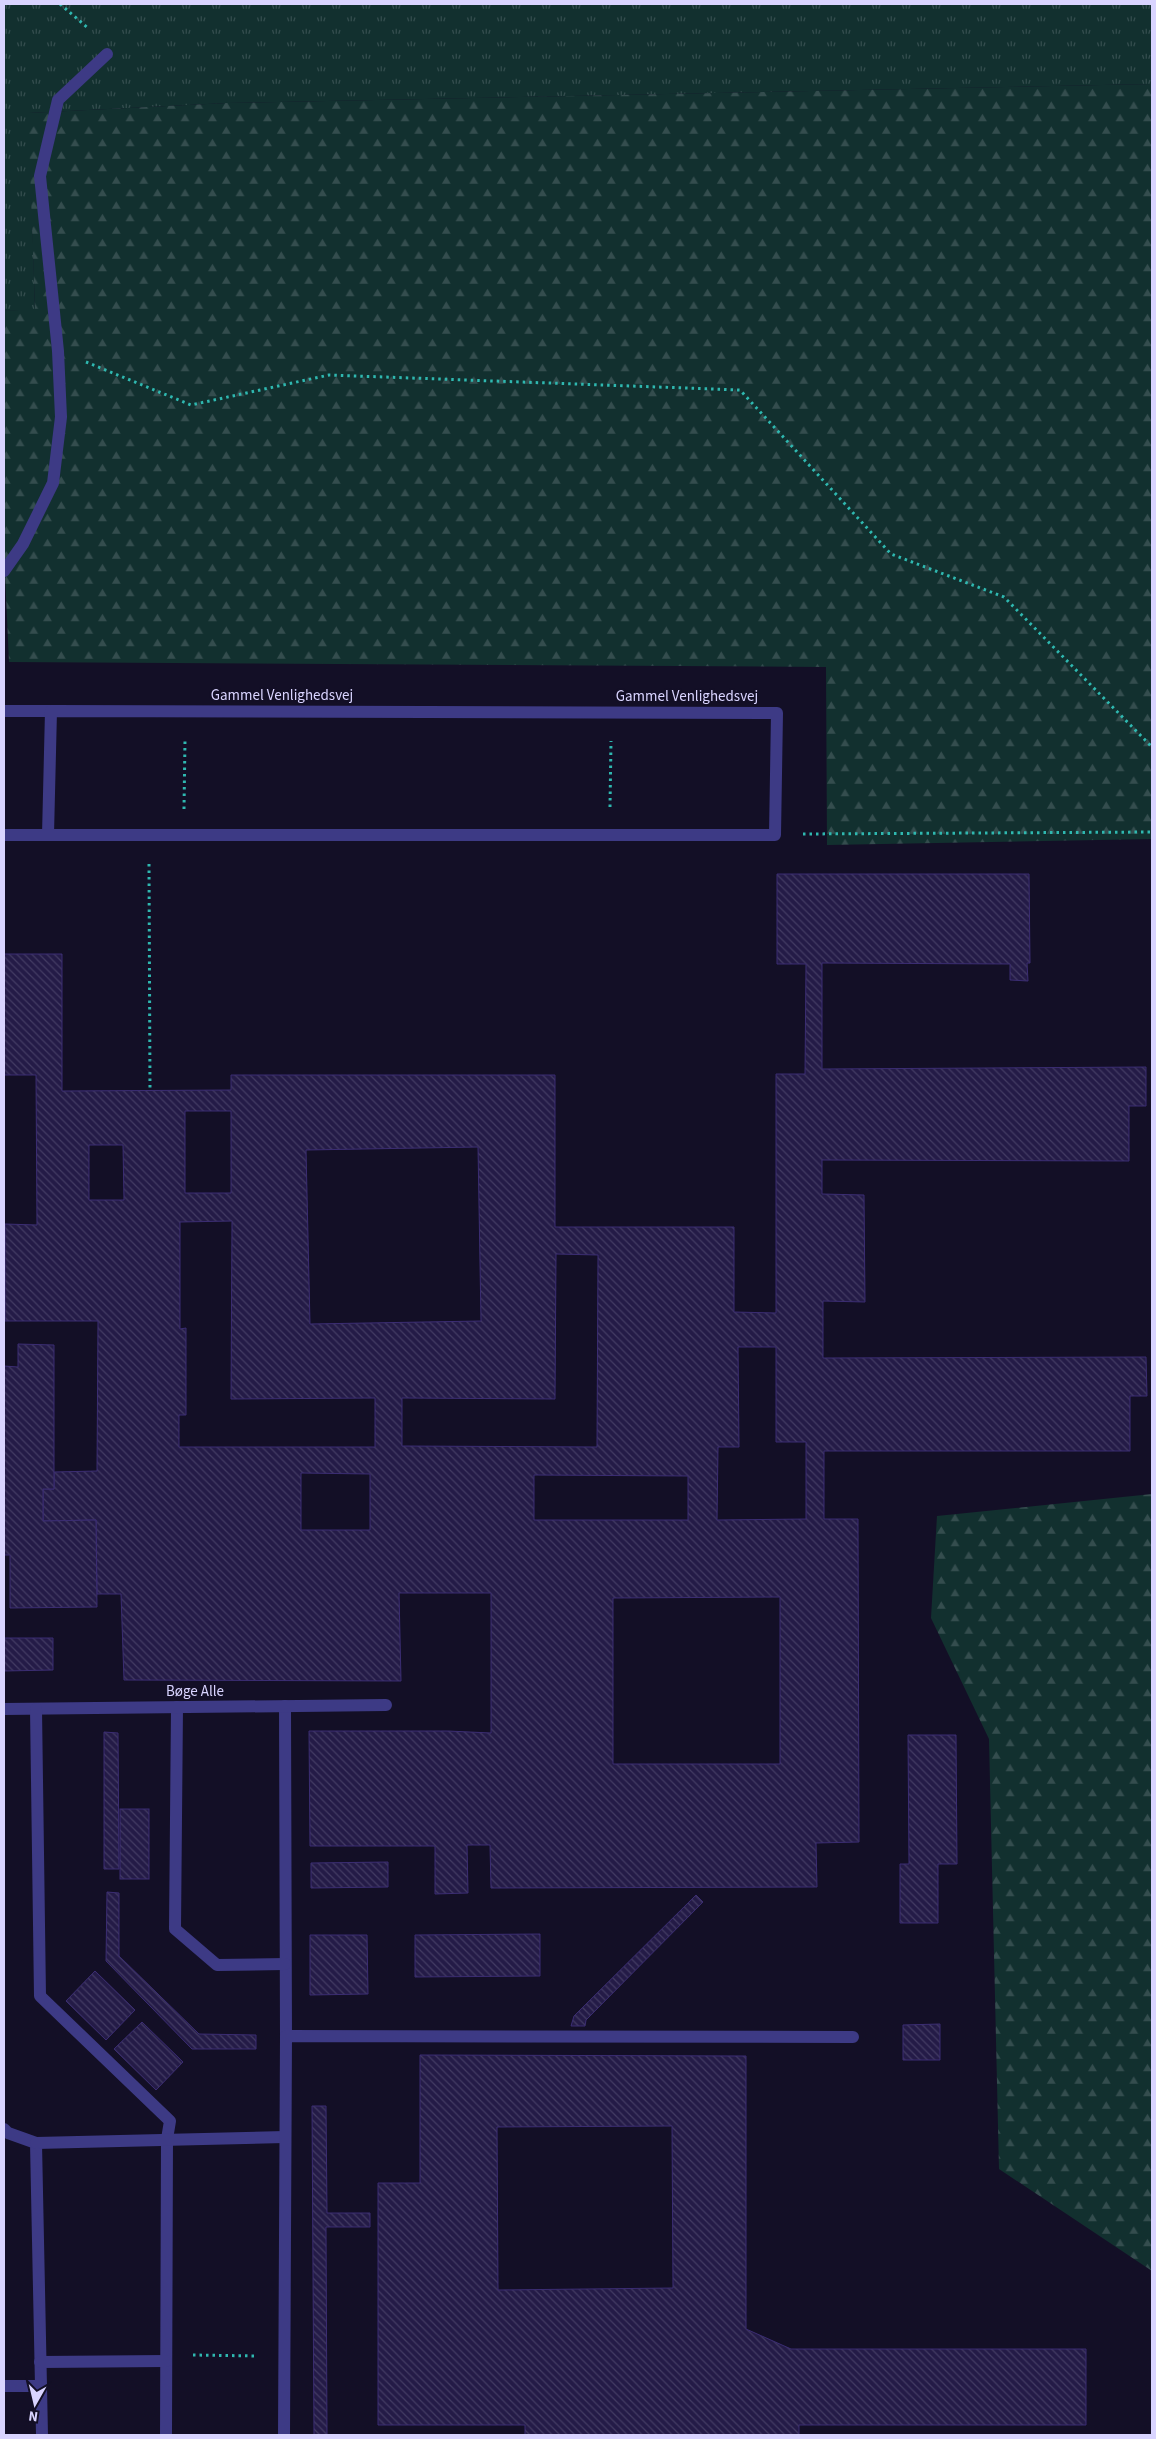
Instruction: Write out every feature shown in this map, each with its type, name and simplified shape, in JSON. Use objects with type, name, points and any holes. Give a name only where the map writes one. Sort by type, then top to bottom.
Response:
[{"type":"street","points":[[4,571],[22,544],[53,483],[61,417],[58,351],[40,176],[58,100],[107,54]]},
{"type":"street","name":"Gammel Venlighedsvej","points":[[4,711],[777,713],[775,835]]},
{"type":"street","points":[[48,835],[51,711]]},
{"type":"street","points":[[4,835],[610,833],[775,835]]},
{"type":"street","name":"Bøge Alle","points":[[4,1709],[386,1705]]},
{"type":"street","points":[[284,2435],[286,2137],[285,1706]]},
{"type":"street","points":[[177,1708],[175,1929],[217,1965],[285,1964]]},
{"type":"street","points":[[36,1709],[40,1996],[170,2121],[167,2139],[166,2435]]},
{"type":"street","points":[[286,2036],[853,2037]]},
{"type":"street","points":[[4,2129],[36,2143],[286,2137]]},
{"type":"street","points":[[36,2143],[42,2435]]},
{"type":"street","points":[[40,2362],[166,2358]]},
{"type":"street","points":[[4,2386],[41,2386]]},
{"type":"path","points":[[60,4],[89,29]]},
{"type":"path","points":[[58,351],[191,405],[328,375],[740,390],[891,554],[1004,596],[1152,747]]},
{"type":"path","points":[[184,834],[185,712]]},
{"type":"path","points":[[610,833],[611,712]]},
{"type":"path","points":[[775,835],[1152,832]]},
{"type":"path","points":[[149,834],[150,1090]]},
{"type":"path","points":[[166,2358],[284,2357]]},
{"type":"green space","points":[[4,4],[1152,4],[1152,84],[227,103],[29,113],[35,310],[4,311]]},
{"type":"green space","points":[[1152,84],[1152,839],[827,845],[826,667],[9,662],[4,553],[4,311],[35,309],[28,113],[227,103]]},
{"type":"green space","points":[[1152,1494],[1152,2271],[999,2169],[989,1739],[931,1618],[937,1516]]},
{"type":"building","points":[[777,874],[1029,874],[1030,963],[1027,963],[1028,981],[1010,980],[1010,964],[822,963],[822,1069],[1146,1067],[1146,1106],[1129,1106],[1129,1161],[822,1160],[822,1194],[864,1195],[865,1302],[823,1301],[823,1358],[1146,1357],[1147,1396],[1130,1396],[1130,1451],[824,1451],[824,1519],[858,1519],[859,1842],[816,1843],[817,1887],[491,1888],[490,1845],[467,1845],[468,1893],[435,1894],[435,1846],[310,1846],[309,1731],[448,1731],[491,1733],[491,1593],[399,1593],[401,1681],[124,1680],[121,1594],[97,1594],[96,1520],[43,1521],[43,1489],[54,1489],[54,1472],[97,1471],[98,1321],[5,1321],[5,1224],[37,1225],[36,1075],[4,1075],[4,954],[62,954],[62,1091],[231,1090],[231,1075],[555,1075],[555,1227],[734,1227],[734,1312],[776,1313],[776,1074],[805,1074],[806,964],[777,964]],"holes":[[[185,1111],[231,1111],[231,1193],[185,1193]],[[89,1145],[123,1145],[124,1200],[89,1200]],[[478,1147],[481,1321],[310,1324],[306,1150]],[[232,1221],[231,1399],[375,1398],[375,1447],[179,1447],[179,1415],[186,1415],[186,1328],[180,1329],[180,1222]],[[556,1254],[598,1255],[597,1447],[402,1446],[402,1398],[555,1399]],[[738,1347],[776,1347],[776,1442],[806,1442],[806,1519],[717,1520],[718,1447],[739,1447]],[[301,1473],[370,1474],[370,1530],[301,1530]],[[534,1475],[688,1476],[688,1520],[534,1520]],[[780,1597],[780,1764],[613,1764],[613,1598]]]},
{"type":"building","points":[[18,1344],[54,1345],[54,1489],[43,1489],[43,1521],[96,1520],[97,1607],[10,1608],[10,1555],[4,1555],[4,1366],[18,1367]]},
{"type":"building","points":[[4,1638],[53,1638],[53,1670],[4,1671]]},
{"type":"building","points":[[104,1732],[118,1733],[119,1869],[104,1869]]},
{"type":"building","points":[[908,1735],[956,1735],[957,1864],[938,1864],[938,1923],[900,1923],[900,1864],[909,1864]]},
{"type":"building","points":[[120,1809],[149,1809],[149,1879],[120,1879]]},
{"type":"building","points":[[388,1862],[388,1887],[311,1888],[311,1863]]},
{"type":"building","points":[[107,1892],[119,1893],[119,1956],[199,2034],[256,2035],[256,2049],[192,2049],[106,1961]]},
{"type":"building","points":[[696,1895],[703,1902],[586,2020],[585,2026],[571,2026],[574,2016]]},
{"type":"building","points":[[540,1934],[540,1976],[415,1977],[415,1935]]},
{"type":"building","points":[[310,1935],[367,1935],[368,1994],[310,1995]]},
{"type":"building","points":[[95,1971],[135,2010],[106,2040],[66,2001]]},
{"type":"building","points":[[142,2022],[183,2062],[156,2090],[114,2049]]},
{"type":"building","points":[[940,2024],[940,2060],[903,2060],[903,2025]]},
{"type":"building","points":[[420,2055],[746,2056],[746,2329],[791,2349],[1086,2349],[1086,2425],[799,2425],[799,2435],[525,2435],[525,2425],[378,2425],[378,2183],[420,2183]],"holes":[[[672,2126],[673,2288],[498,2290],[497,2127]]]},
{"type":"building","points":[[312,2106],[326,2106],[327,2213],[370,2213],[370,2227],[326,2227],[327,2435],[314,2435]]}]
